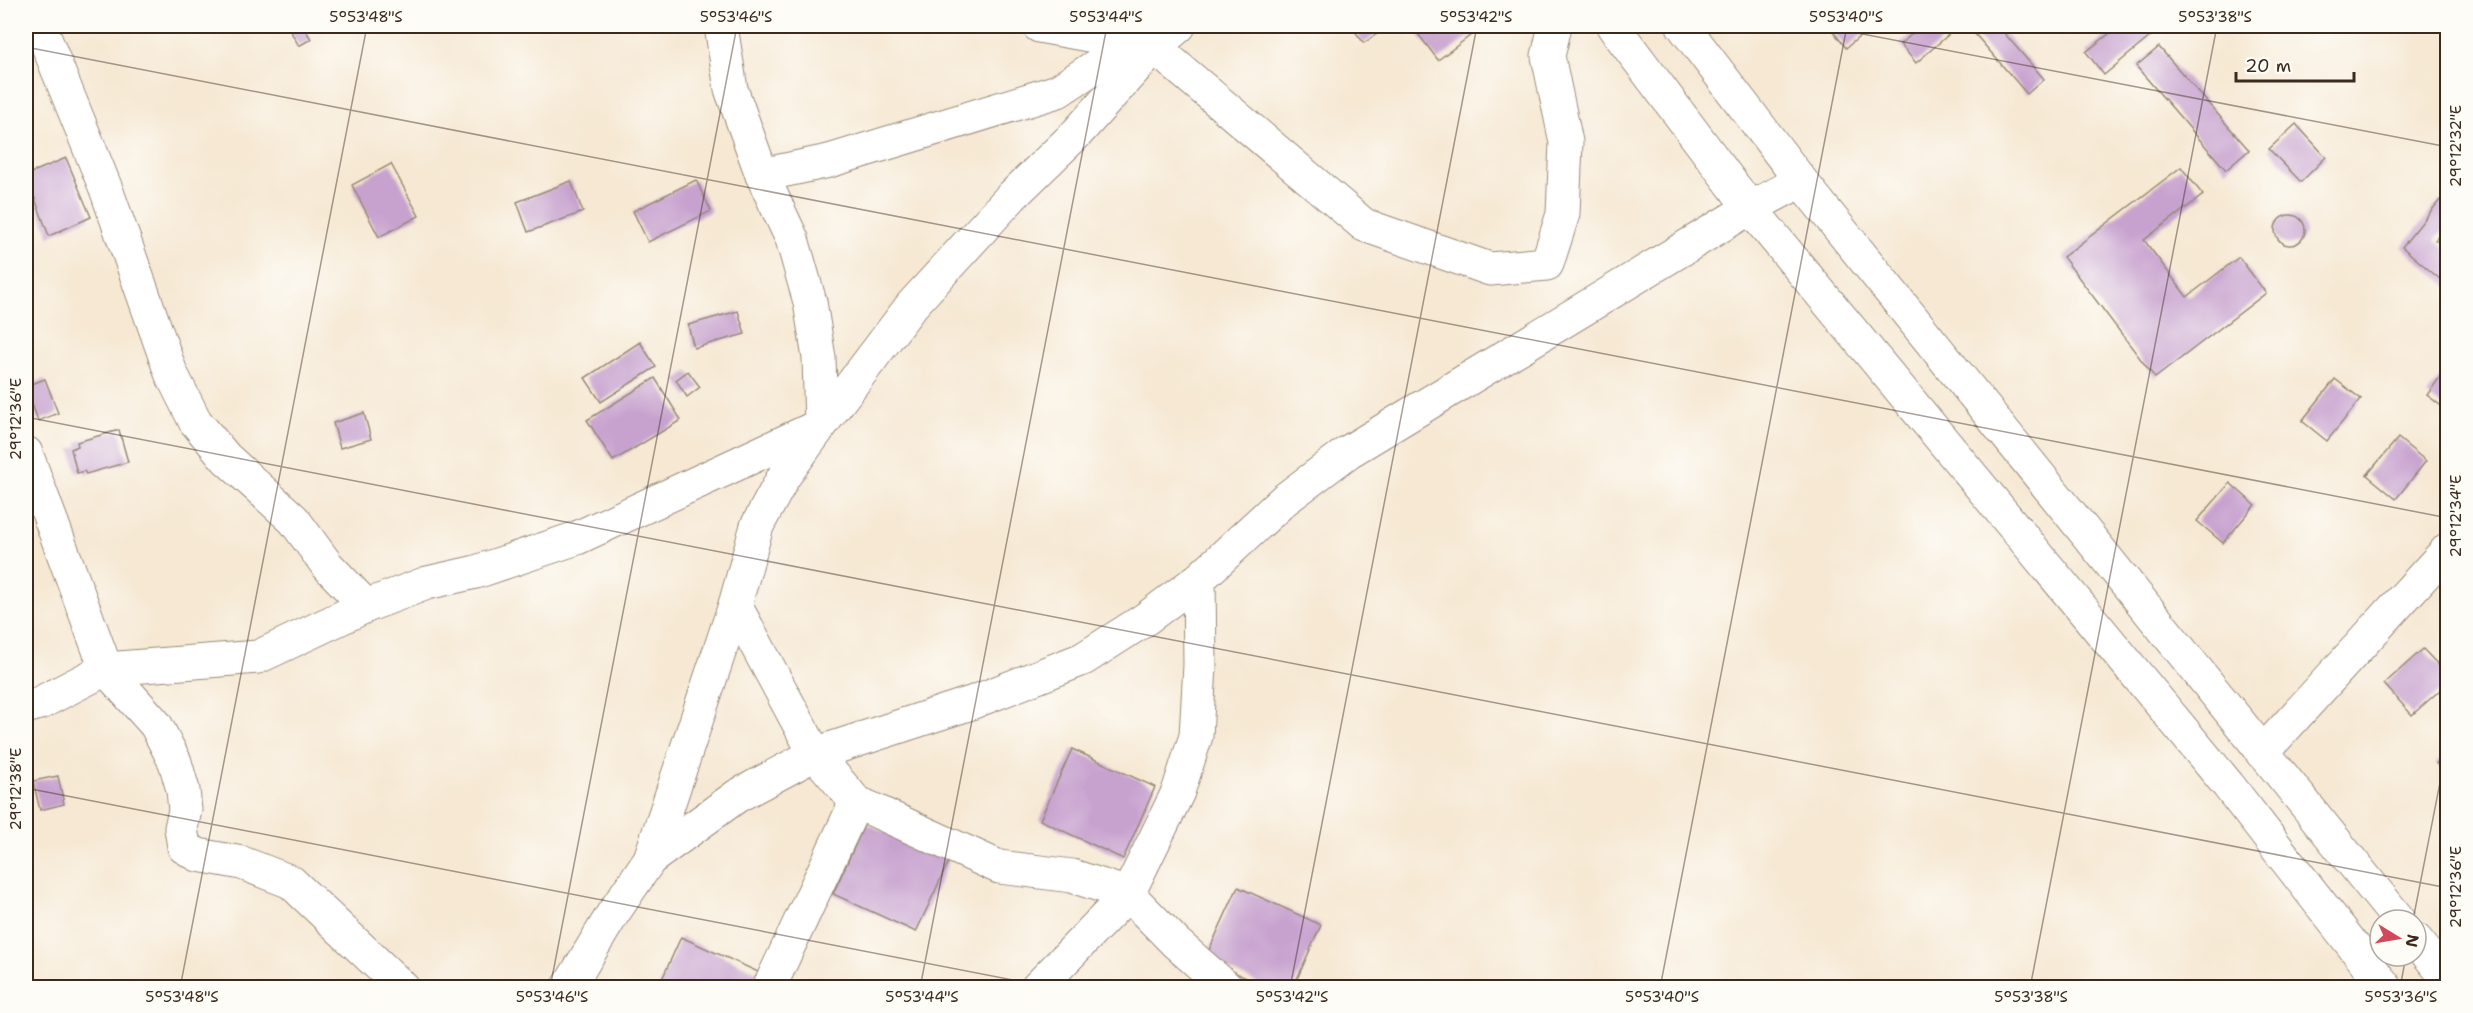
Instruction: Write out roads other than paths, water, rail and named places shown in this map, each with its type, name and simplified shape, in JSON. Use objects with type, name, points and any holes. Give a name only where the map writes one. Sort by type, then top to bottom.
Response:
[{"type":"street","points":[[40,26],[106,189],[171,373],[195,421],[226,458],[294,520],[327,565],[366,606]]},
{"type":"street","points":[[721,26],[731,89],[762,175],[792,239],[810,302],[819,358],[821,425]]},
{"type":"street","points":[[1039,26],[1142,46],[1364,225],[1490,268],[1547,264],[1563,214],[1566,142],[1548,56],[1555,26]]},
{"type":"street","points":[[762,175],[829,161],[1058,91],[1179,26]]},
{"type":"street","points":[[1613,26],[1750,208],[2228,785],[2386,987]]},
{"type":"street","points":[[1683,26],[1801,181],[2389,908]]},
{"type":"street","points":[[568,987],[650,859],[735,605],[757,526],[784,476],[912,305],[1012,196],[1077,133],[1142,46]]},
{"type":"street","points":[[650,859],[737,796],[815,754],[971,703],[1083,659],[1144,620],[1199,579],[1284,500],[1348,452],[1750,208],[1801,181]]},
{"type":"street","points":[[26,707],[40,703],[106,669],[258,657],[366,606],[427,583],[476,572],[577,538],[821,425]]},
{"type":"street","points":[[26,453],[106,669],[156,725],[175,762],[183,790],[185,810],[181,828],[184,847],[198,855],[242,863],[291,882],[403,987]]},
{"type":"street","points":[[2262,753],[2448,549]]},
{"type":"street","points":[[1036,987],[1128,894],[1178,792],[1196,736],[1200,665],[1199,579]]},
{"type":"street","points":[[735,605],[815,754],[856,802],[999,867],[1072,876],[1128,894],[1176,943],[1227,987]]},
{"type":"street","points":[[769,987],[856,802]]},
{"type":"street","points":[[2428,955],[2448,979]]}]
